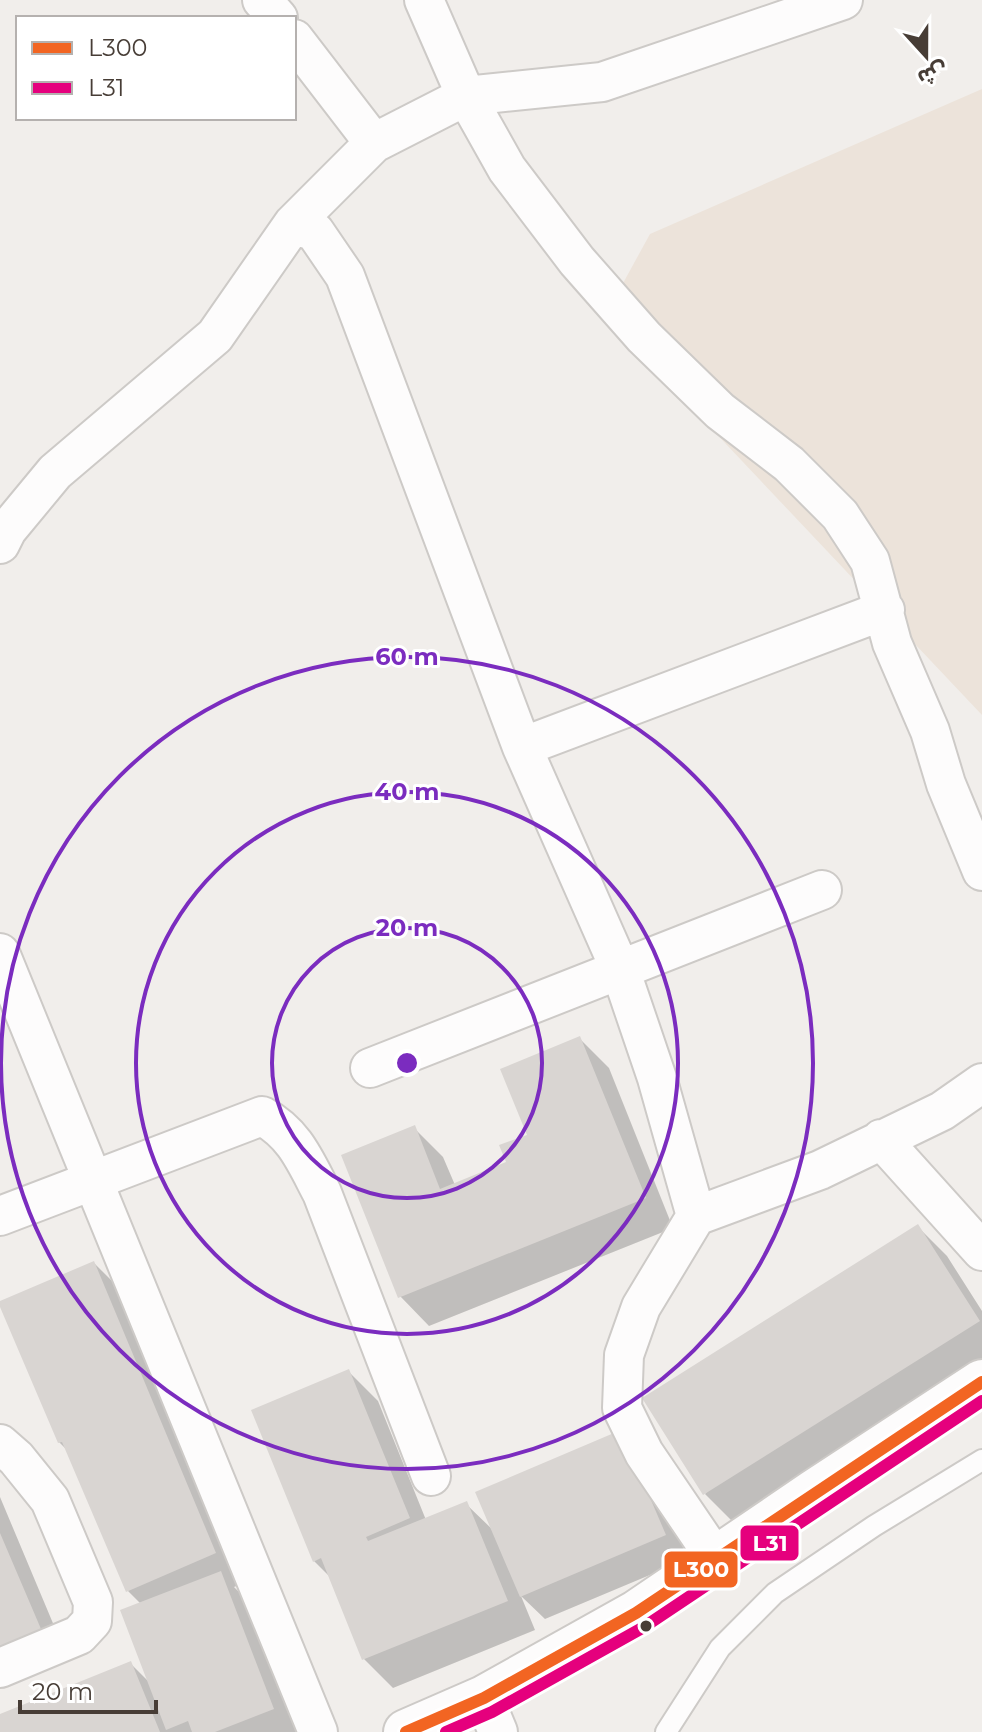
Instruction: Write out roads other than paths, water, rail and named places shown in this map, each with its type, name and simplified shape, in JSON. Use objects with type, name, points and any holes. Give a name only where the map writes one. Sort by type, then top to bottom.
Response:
[{"type":"street","points":[[262,0],[276,16]]},
{"type":"street","points":[[424,0],[466,96],[507,169],[577,261],[644,337],[720,411],[789,464],[840,515],[870,561],[892,643],[930,731],[946,784],[982,871]]},
{"type":"street","points":[[0,544],[7,530],[55,472],[215,336],[293,224],[374,143],[466,96],[602,82],[782,10],[843,0]]},
{"type":"street","points":[[296,42],[374,143]]},
{"type":"street","points":[[293,224],[315,232],[345,276],[522,747],[620,969],[657,1078],[696,1216]]},
{"type":"street","points":[[522,747],[885,610]]},
{"type":"street","points":[[370,1068],[822,890]]},
{"type":"street","points":[[0,953],[318,1732]]},
{"type":"street","points":[[716,1559],[644,1453],[622,1408],[624,1355],[641,1307],[696,1216],[820,1170],[942,1111],[982,1083]]},
{"type":"street","points":[[0,1216],[262,1116],[281,1127],[300,1152],[322,1193],[431,1476]]},
{"type":"street","points":[[881,1139],[982,1251]]},
{"type":"street","points":[[406,1732],[491,1715],[636,1613],[982,1382]]},
{"type":"street","points":[[0,1444],[16,1458],[50,1500],[93,1602],[92,1621],[79,1635],[0,1668]]},
{"type":"lane","points":[[666,1732],[720,1648],[775,1593],[874,1526],[982,1460]]}]
